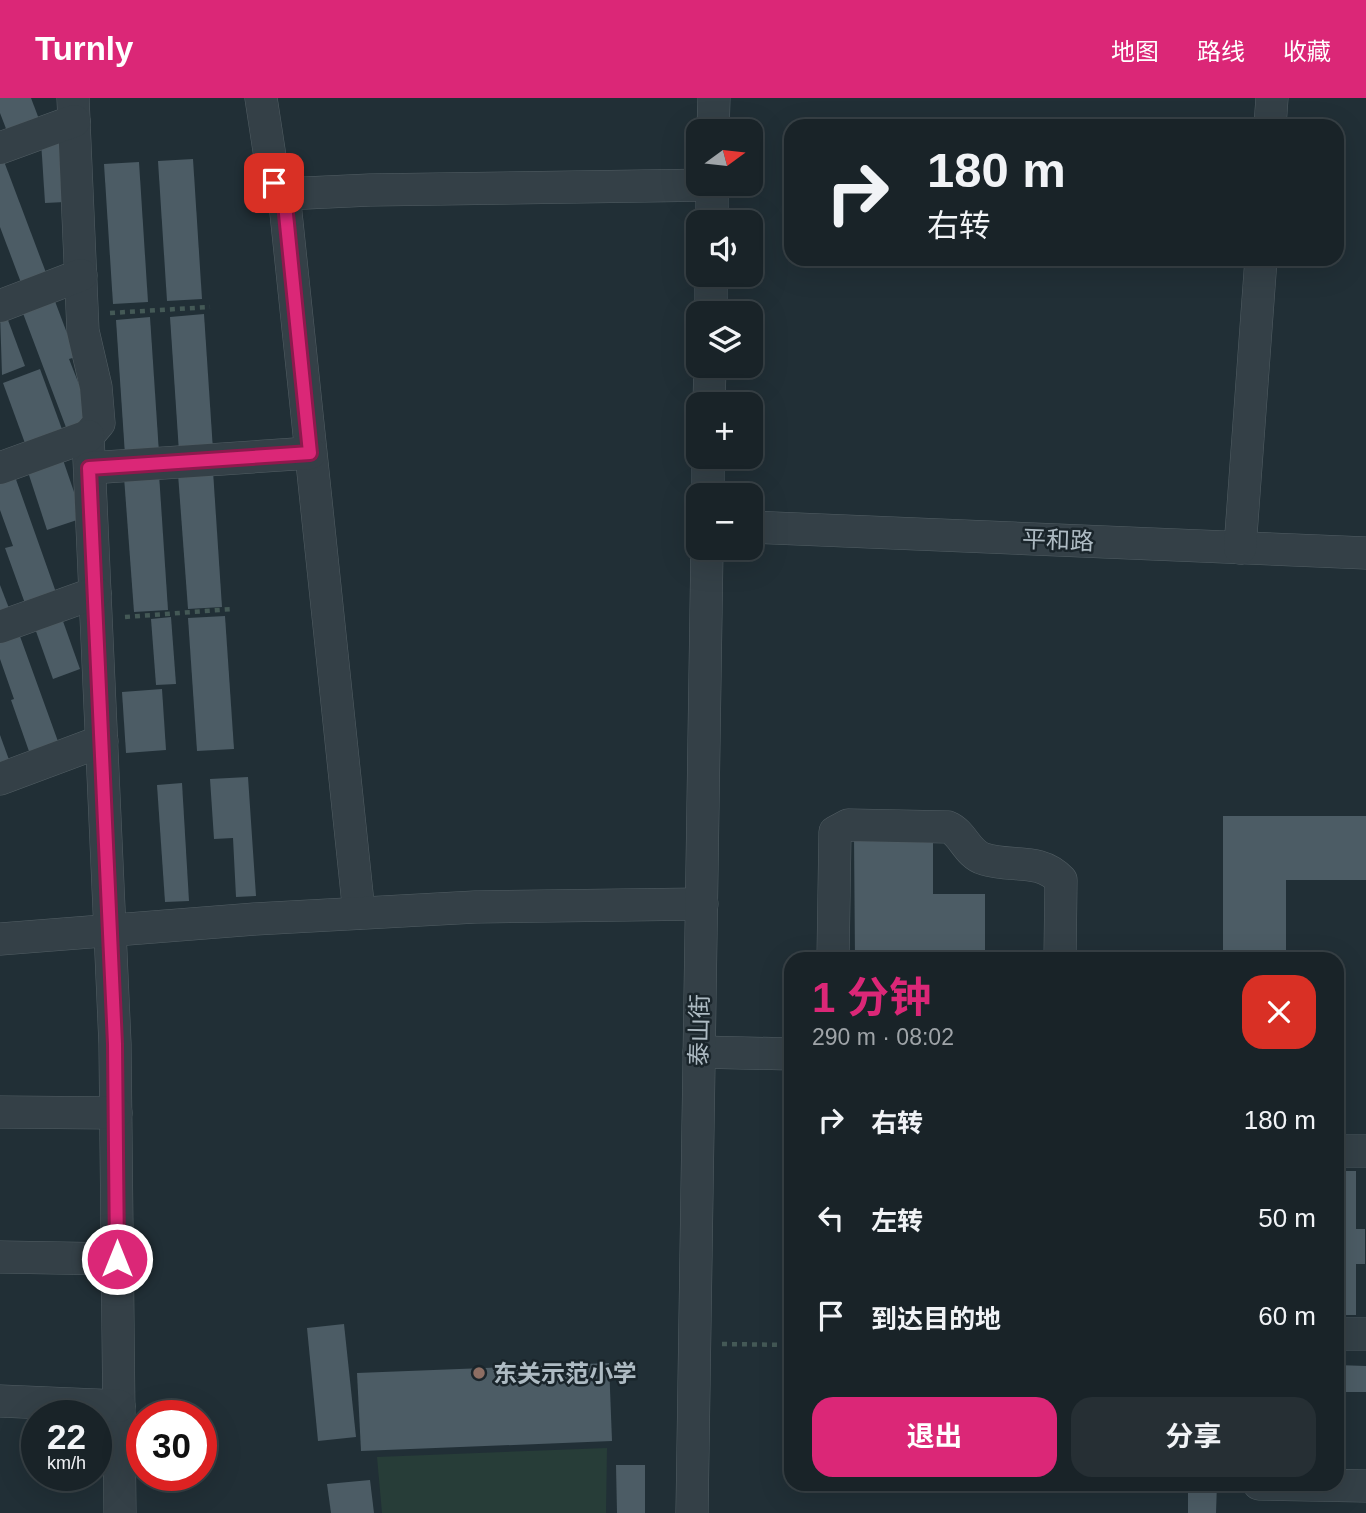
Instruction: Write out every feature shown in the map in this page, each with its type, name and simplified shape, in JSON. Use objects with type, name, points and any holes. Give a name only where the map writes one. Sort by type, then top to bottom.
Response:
[{"type":"street","points":[[261,98],[274,183],[284,194],[359,913]]},
{"type":"street","points":[[713,119],[714,98]]},
{"type":"street","points":[[1270,119],[1272,98]]},
{"type":"street","points":[[0,149],[73,109],[83,331],[96,387],[99,423],[88,436],[0,468]]},
{"type":"street","points":[[284,194],[686,184]]},
{"type":"street","points":[[1240,548],[1260,266]]},
{"type":"street","points":[[0,306],[81,275]]},
{"type":"street","points":[[88,436],[116,1113],[120,1513]]},
{"type":"street","points":[[89,468],[310,453]]},
{"type":"street","name":"平和路","points":[[763,528],[1366,553]]},
{"type":"street","name":"泰山街","points":[[692,1513],[707,560]]},
{"type":"street","points":[[0,627],[96,606]]},
{"type":"street","points":[[0,779],[102,741]]},
{"type":"street","points":[[833,952],[835,832],[848,825],[948,827],[953,829],[971,852],[984,859],[1051,870],[1061,880],[1060,952]]},
{"type":"street","points":[[0,939],[475,907],[702,904]]},
{"type":"street","points":[[699,1052],[784,1054]]},
{"type":"street","points":[[0,1112],[116,1113]]},
{"type":"street","points":[[1344,1151],[1366,1151]]},
{"type":"street","points":[[0,1256],[117,1259]]},
{"type":"street","points":[[1344,1334],[1366,1334]]},
{"type":"street","points":[[0,1401],[119,1406]]},
{"type":"street","points":[[1344,1486],[1366,1486]]},
{"type":"path","points":[[83,314],[210,307]]},
{"type":"path","points":[[96,606],[232,608]]},
{"type":"path","points":[[695,1344],[784,1345]]},
{"type":"green space","points":[[607,1448],[606,1513],[382,1513],[377,1457]]},
{"type":"building","points":[[0,98],[31,98],[42,127],[10,139],[0,113]]},
{"type":"building","points":[[61,140],[65,202],[45,203],[41,141]]},
{"type":"building","points":[[2,156],[48,278],[23,288],[0,227]]},
{"type":"building","points":[[193,159],[202,299],[167,301],[158,161]]},
{"type":"building","points":[[139,162],[148,302],[113,304],[104,164]]},
{"type":"building","points":[[53,296],[76,357],[69,359],[93,420],[67,430],[21,308]]},
{"type":"building","points":[[5,312],[25,366],[2,375],[0,313]]},
{"type":"building","points":[[204,314],[213,450],[179,452],[170,317]]},
{"type":"building","points":[[150,317],[159,453],[125,455],[116,320]]},
{"type":"building","points":[[40,369],[63,432],[26,446],[3,383]]},
{"type":"building","points":[[62,457],[83,518],[47,530],[27,469]]},
{"type":"building","points":[[13,471],[58,598],[27,609],[5,548],[13,546],[0,510],[0,476]]},
{"type":"building","points":[[213,471],[222,607],[188,609],[178,474]]},
{"type":"building","points":[[159,474],[168,610],[134,612],[124,477]]},
{"type":"building","points":[[0,585],[12,616],[0,621]]},
{"type":"building","points":[[59,610],[80,669],[53,679],[32,620]]},
{"type":"building","points":[[225,616],[234,749],[197,751],[188,618]]},
{"type":"building","points":[[171,617],[176,684],[156,685],[151,619]]},
{"type":"building","points":[[17,628],[60,747],[31,757],[0,659],[0,634]]},
{"type":"building","points":[[162,689],[166,750],[126,753],[122,692]]},
{"type":"building","points":[[0,735],[12,768],[0,772]]},
{"type":"building","points":[[248,777],[256,896],[236,897],[233,838],[214,839],[210,779]]},
{"type":"building","points":[[182,783],[189,901],[165,902],[157,785]]},
{"type":"building","points":[[1223,816],[1366,816],[1366,880],[1286,880],[1286,952],[1223,952]]},
{"type":"building","points":[[933,836],[933,894],[985,894],[985,952],[855,952],[854,837]]},
{"type":"building","points":[[1344,1171],[1356,1171],[1356,1229],[1365,1229],[1365,1264],[1356,1264],[1356,1315],[1344,1315]]},
{"type":"building","points":[[344,1324],[356,1437],[318,1441],[307,1328]]},
{"type":"building","points":[[609,1363],[612,1441],[361,1451],[357,1373]]},
{"type":"building","points":[[1344,1365],[1366,1366],[1366,1392],[1344,1392]]},
{"type":"building","points":[[616,1465],[645,1465],[645,1513],[617,1513]]},
{"type":"building","points":[[370,1480],[374,1513],[331,1513],[327,1484]]},
{"type":"building","points":[[1188,1491],[1217,1491],[1216,1513],[1188,1513]]},
{"type":"place","name":"东关示范小学","points":[[479,1373]]},
{"type":"route","points":[[117,1259],[115,1044],[89,468],[310,453],[284,194],[274,183]]}]
